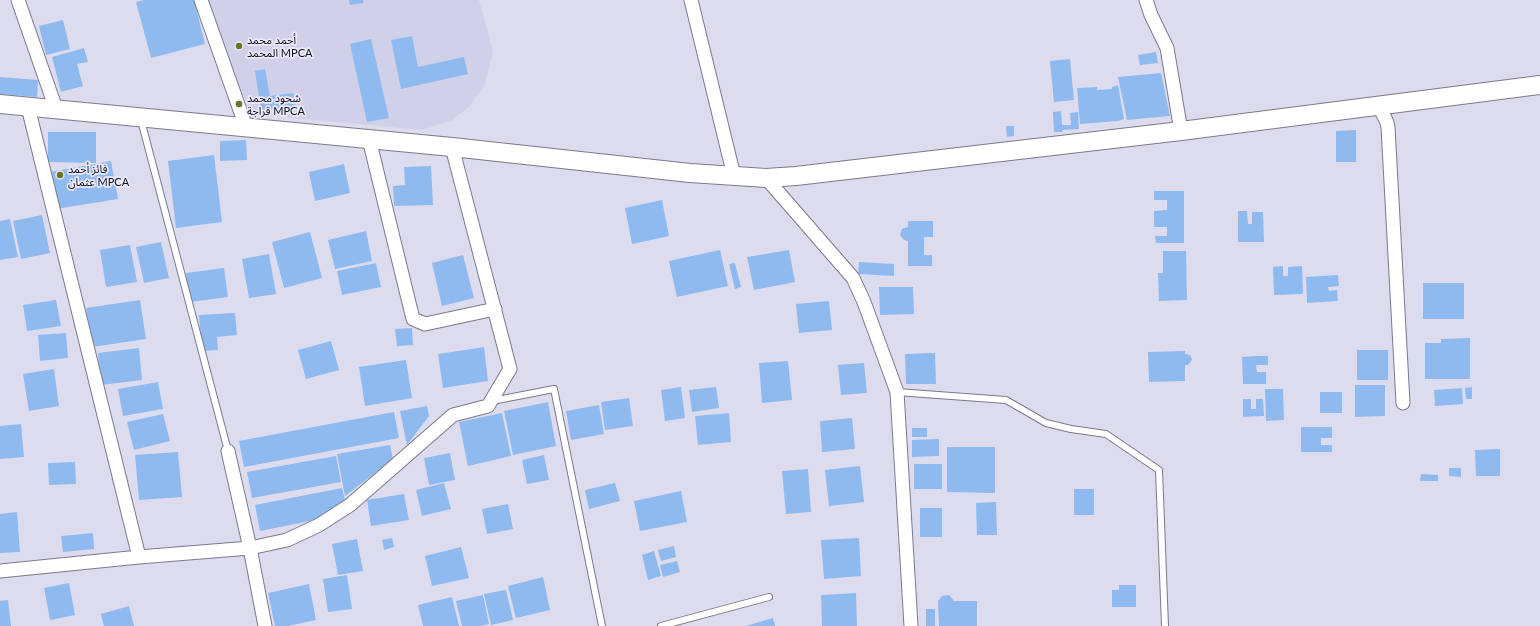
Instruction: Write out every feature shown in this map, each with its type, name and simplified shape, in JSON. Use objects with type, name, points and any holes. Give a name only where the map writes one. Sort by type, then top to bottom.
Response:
[{"type":"street","points":[[18,0],[56,109]]},
{"type":"street","points":[[201,0],[246,127]]},
{"type":"street","points":[[691,0],[734,176]]},
{"type":"street","points":[[1146,0],[1167,48],[1181,131]]},
{"type":"street","points":[[0,104],[452,147],[690,173],[766,178],[796,176],[1181,131],[1540,84]]},
{"type":"street","points":[[1379,105],[1380,111],[1388,122],[1403,403]]},
{"type":"street","points":[[28,107],[139,557]]},
{"type":"street","points":[[369,139],[413,319],[425,324],[495,309]]},
{"type":"street","points":[[0,571],[139,557],[250,548],[287,540],[319,525],[350,505],[453,414],[488,406],[510,369],[452,147]]},
{"type":"street","points":[[766,178],[854,278],[897,392],[911,626]]},
{"type":"street","points":[[228,451],[250,548],[265,626]]},
{"type":"lane","points":[[140,117],[228,451]]},
{"type":"lane","points":[[490,401],[554,389],[602,626]]},
{"type":"lane","points":[[897,392],[1006,400],[1046,423],[1071,429],[1106,434],[1159,470],[1165,626]]},
{"type":"lane","points":[[660,626],[769,597]]},
{"type":"shaded area","points":[[207,0],[479,0],[493,51],[485,84],[469,107],[450,121],[422,130],[251,114]]},
{"type":"building","points":[[144,0],[194,0],[205,44],[151,58],[136,2]]},
{"type":"building","points":[[349,0],[363,0],[363,3],[350,5]]},
{"type":"building","points":[[63,20],[70,49],[46,55],[39,26]]},
{"type":"building","points":[[412,36],[418,67],[464,57],[468,74],[401,89],[391,40]]},
{"type":"building","points":[[371,39],[389,118],[367,122],[350,44]]},
{"type":"building","points":[[84,48],[88,62],[77,64],[83,86],[61,92],[52,57]]},
{"type":"building","points":[[1156,52],[1158,63],[1140,65],[1138,55]]},
{"type":"building","points":[[1070,59],[1074,100],[1054,102],[1050,61]]},
{"type":"building","points":[[265,69],[270,96],[293,93],[295,105],[261,111],[255,71]]},
{"type":"building","points":[[1161,73],[1170,116],[1127,120],[1118,77]]},
{"type":"building","points":[[0,77],[38,80],[37,97],[0,94]]},
{"type":"building","points":[[1118,85],[1124,119],[1118,121],[1080,124],[1077,88],[1097,87],[1097,90],[1112,89],[1112,87]]},
{"type":"building","points":[[1061,111],[1062,125],[1071,125],[1070,113],[1078,112],[1079,129],[1054,132],[1053,112]]},
{"type":"building","points":[[1006,126],[1014,126],[1014,136],[1007,137]]},
{"type":"building","points":[[1356,130],[1356,162],[1336,162],[1336,131]]},
{"type":"building","points":[[48,132],[96,132],[96,163],[48,162]]},
{"type":"building","points":[[246,140],[247,160],[220,161],[220,141]]},
{"type":"building","points":[[214,155],[222,222],[176,228],[168,161]]},
{"type":"building","points":[[111,161],[118,199],[56,209],[50,172]]},
{"type":"building","points":[[344,164],[350,193],[315,201],[309,172]]},
{"type":"building","points":[[431,166],[433,205],[394,206],[393,186],[405,185],[404,167]]},
{"type":"building","points":[[1154,191],[1184,191],[1184,243],[1156,243],[1155,236],[1167,236],[1167,227],[1154,227],[1154,211],[1167,210],[1167,200],[1154,200]]},
{"type":"building","points":[[662,200],[669,236],[632,244],[625,208]]},
{"type":"building","points":[[1238,211],[1247,211],[1248,224],[1252,224],[1252,212],[1263,212],[1264,242],[1238,242]]},
{"type":"building","points":[[42,215],[50,253],[21,259],[13,221]]},
{"type":"building","points":[[10,219],[18,257],[0,260],[0,221]]},
{"type":"building","points":[[908,221],[933,221],[933,237],[924,237],[924,255],[932,255],[932,266],[908,266],[908,241],[904,240],[900,235],[902,229],[908,227]]},
{"type":"building","points":[[366,231],[372,261],[335,269],[328,240]]},
{"type":"building","points":[[310,232],[322,278],[284,288],[272,242]]},
{"type":"building","points":[[161,242],[169,278],[144,283],[136,247]]},
{"type":"building","points":[[130,245],[137,282],[106,287],[100,250]]},
{"type":"building","points":[[720,250],[728,286],[677,297],[669,261]]},
{"type":"building","points":[[789,250],[795,282],[754,290],[747,257]]},
{"type":"building","points":[[1163,251],[1186,251],[1187,300],[1159,301],[1158,273],[1163,273]]},
{"type":"building","points":[[269,254],[276,294],[249,298],[242,259]]},
{"type":"building","points":[[463,255],[474,298],[442,306],[432,263]]},
{"type":"building","points":[[859,262],[894,264],[894,276],[858,274]]},
{"type":"building","points":[[376,263],[381,287],[342,295],[337,271]]},
{"type":"building","points":[[735,263],[741,287],[735,289],[729,264]]},
{"type":"building","points":[[1283,266],[1283,276],[1288,276],[1288,267],[1302,266],[1303,294],[1274,295],[1273,267]]},
{"type":"building","points":[[224,268],[228,297],[190,302],[186,273]]},
{"type":"building","points":[[1338,275],[1339,286],[1328,287],[1329,291],[1337,290],[1338,301],[1307,303],[1306,277]]},
{"type":"building","points":[[1423,283],[1464,283],[1464,319],[1423,319]]},
{"type":"building","points":[[879,287],[913,287],[914,314],[880,315]]},
{"type":"building","points":[[56,300],[61,326],[27,331],[23,305]]},
{"type":"building","points":[[140,300],[146,339],[92,347],[86,308]]},
{"type":"building","points":[[829,301],[832,330],[799,333],[796,304]]},
{"type":"building","points":[[235,313],[237,335],[217,337],[218,350],[202,351],[199,315]]},
{"type":"building","points":[[412,328],[413,345],[397,346],[395,329]]},
{"type":"building","points":[[66,333],[68,358],[40,361],[38,335]]},
{"type":"building","points":[[1470,338],[1470,379],[1425,379],[1425,343],[1441,343],[1441,339]]},
{"type":"building","points":[[331,341],[339,370],[306,379],[298,350]]},
{"type":"building","points":[[484,347],[488,381],[443,388],[438,354]]},
{"type":"building","points":[[139,348],[142,380],[101,385],[98,353]]},
{"type":"building","points":[[1357,350],[1388,350],[1388,380],[1357,380]]},
{"type":"building","points":[[1185,351],[1185,354],[1190,355],[1192,360],[1188,365],[1185,365],[1185,381],[1149,382],[1148,352]]},
{"type":"building","points":[[935,353],[936,384],[906,384],[905,354]]},
{"type":"building","points":[[1268,356],[1268,365],[1256,365],[1257,372],[1266,372],[1266,384],[1243,384],[1242,357]]},
{"type":"building","points":[[406,360],[412,398],[365,406],[359,367]]},
{"type":"building","points":[[788,361],[792,400],[762,403],[759,363]]},
{"type":"building","points":[[864,363],[867,393],[841,395],[838,365]]},
{"type":"building","points":[[54,369],[59,406],[29,411],[23,374]]},
{"type":"building","points":[[158,382],[163,409],[123,416],[118,389]]},
{"type":"building","points":[[1355,385],[1385,385],[1385,416],[1355,417]]},
{"type":"building","points":[[681,387],[685,418],[665,421],[661,390]]},
{"type":"building","points":[[716,387],[719,408],[692,412],[689,390]]},
{"type":"building","points":[[1472,387],[1472,399],[1466,399],[1465,388]]},
{"type":"building","points":[[1462,388],[1463,404],[1435,406],[1434,390]]},
{"type":"building","points":[[1265,389],[1283,389],[1284,420],[1266,421]]},
{"type":"building","points":[[1320,392],[1342,392],[1342,413],[1320,413]]},
{"type":"building","points":[[629,398],[633,426],[605,430],[601,402]]},
{"type":"building","points":[[1243,399],[1251,399],[1251,409],[1256,409],[1256,399],[1263,399],[1264,416],[1243,417]]},
{"type":"building","points":[[548,402],[556,446],[513,455],[504,411]]},
{"type":"building","points":[[599,405],[604,434],[571,440],[566,411]]},
{"type":"building","points":[[427,406],[429,416],[407,445],[400,411]]},
{"type":"building","points":[[394,412],[399,438],[244,467],[239,441]]},
{"type":"building","points":[[502,413],[511,456],[468,466],[459,422]]},
{"type":"building","points":[[729,413],[731,442],[698,445],[695,416]]},
{"type":"building","points":[[163,414],[170,441],[134,450],[127,422]]},
{"type":"building","points":[[852,418],[855,449],[822,452],[820,421]]},
{"type":"building","points":[[21,424],[24,457],[0,459],[0,426]]},
{"type":"building","points":[[1301,427],[1332,427],[1332,438],[1321,438],[1321,445],[1332,445],[1332,452],[1301,452]]},
{"type":"building","points":[[912,428],[927,428],[927,437],[912,437]]},
{"type":"building","points":[[939,439],[939,456],[912,457],[912,440]]},
{"type":"building","points":[[390,445],[393,459],[345,496],[337,454]]},
{"type":"building","points":[[947,447],[995,447],[995,493],[947,492]]},
{"type":"building","points":[[1500,449],[1500,476],[1476,476],[1475,450]]},
{"type":"building","points":[[178,452],[182,497],[139,500],[135,455]]},
{"type":"building","points":[[450,453],[455,480],[429,485],[424,458]]},
{"type":"building","points":[[544,455],[549,480],[527,484],[522,460]]},
{"type":"building","points":[[336,456],[341,482],[252,498],[247,472]]},
{"type":"building","points":[[75,462],[76,484],[49,485],[48,463]]},
{"type":"building","points":[[914,464],[942,464],[942,489],[914,489]]},
{"type":"building","points":[[860,466],[864,502],[829,506],[825,470]]},
{"type":"building","points":[[1449,468],[1461,468],[1461,477],[1449,476]]},
{"type":"building","points":[[808,469],[811,512],[786,514],[782,471]]},
{"type":"building","points":[[1421,474],[1438,475],[1438,481],[1420,481]]},
{"type":"building","points":[[444,483],[451,509],[422,516],[416,490]]},
{"type":"building","points":[[615,483],[620,501],[589,509],[585,490]]},
{"type":"building","points":[[342,488],[345,500],[320,519],[260,531],[255,505]]},
{"type":"building","points":[[1074,489],[1094,489],[1094,515],[1074,515]]},
{"type":"building","points":[[681,491],[687,522],[640,531],[634,501]]},
{"type":"building","points":[[404,494],[409,520],[371,526],[367,500]]},
{"type":"building","points":[[996,502],[997,535],[977,535],[976,503]]},
{"type":"building","points":[[508,504],[513,529],[487,534],[482,509]]},
{"type":"building","points":[[920,508],[942,508],[942,537],[920,537]]},
{"type":"building","points":[[17,512],[20,552],[0,553],[0,514]]},
{"type":"building","points":[[93,533],[94,549],[63,552],[61,536]]},
{"type":"building","points":[[392,538],[394,547],[384,550],[382,540]]},
{"type":"building","points":[[859,538],[861,576],[824,579],[821,540]]},
{"type":"building","points":[[357,539],[363,571],[338,575],[332,544]]},
{"type":"building","points":[[674,546],[676,557],[661,561],[658,550]]},
{"type":"building","points":[[461,547],[469,578],[432,586],[425,556]]},
{"type":"building","points":[[654,551],[661,576],[648,580],[642,555]]},
{"type":"building","points":[[677,561],[680,572],[663,577],[660,565]]},
{"type":"building","points":[[347,575],[352,609],[328,612],[323,579]]},
{"type":"building","points":[[543,577],[550,610],[516,618],[508,586]]},
{"type":"building","points":[[69,583],[75,615],[50,620],[44,588]]},
{"type":"building","points":[[309,584],[316,620],[288,626],[275,626],[268,593]]},
{"type":"building","points":[[1119,585],[1136,585],[1136,607],[1112,607],[1112,590],[1119,590]]},
{"type":"building","points":[[506,590],[513,620],[491,625],[484,594]]},
{"type":"building","points":[[856,593],[857,626],[822,626],[821,595]]},
{"type":"building","points":[[483,595],[489,624],[481,626],[462,626],[456,601]]},
{"type":"building","points":[[949,595],[954,601],[977,601],[977,626],[939,626],[938,601],[942,596]]},
{"type":"building","points":[[452,597],[459,626],[423,626],[418,605]]},
{"type":"building","points":[[8,600],[11,626],[0,626],[0,601]]},
{"type":"building","points":[[129,606],[134,626],[104,626],[101,614]]},
{"type":"building","points":[[926,609],[935,609],[935,626],[926,626]]},
{"type":"building","points":[[773,618],[775,626],[746,626]]},
{"type":"place","name":"أحمد محمد المحمد MPCA","points":[[239,46]]},
{"type":"place","name":"شحود محمد قراجة MPCA","points":[[239,104]]},
{"type":"place","name":"فائز أحمد عثمان MPCA","points":[[60,175]]}]
